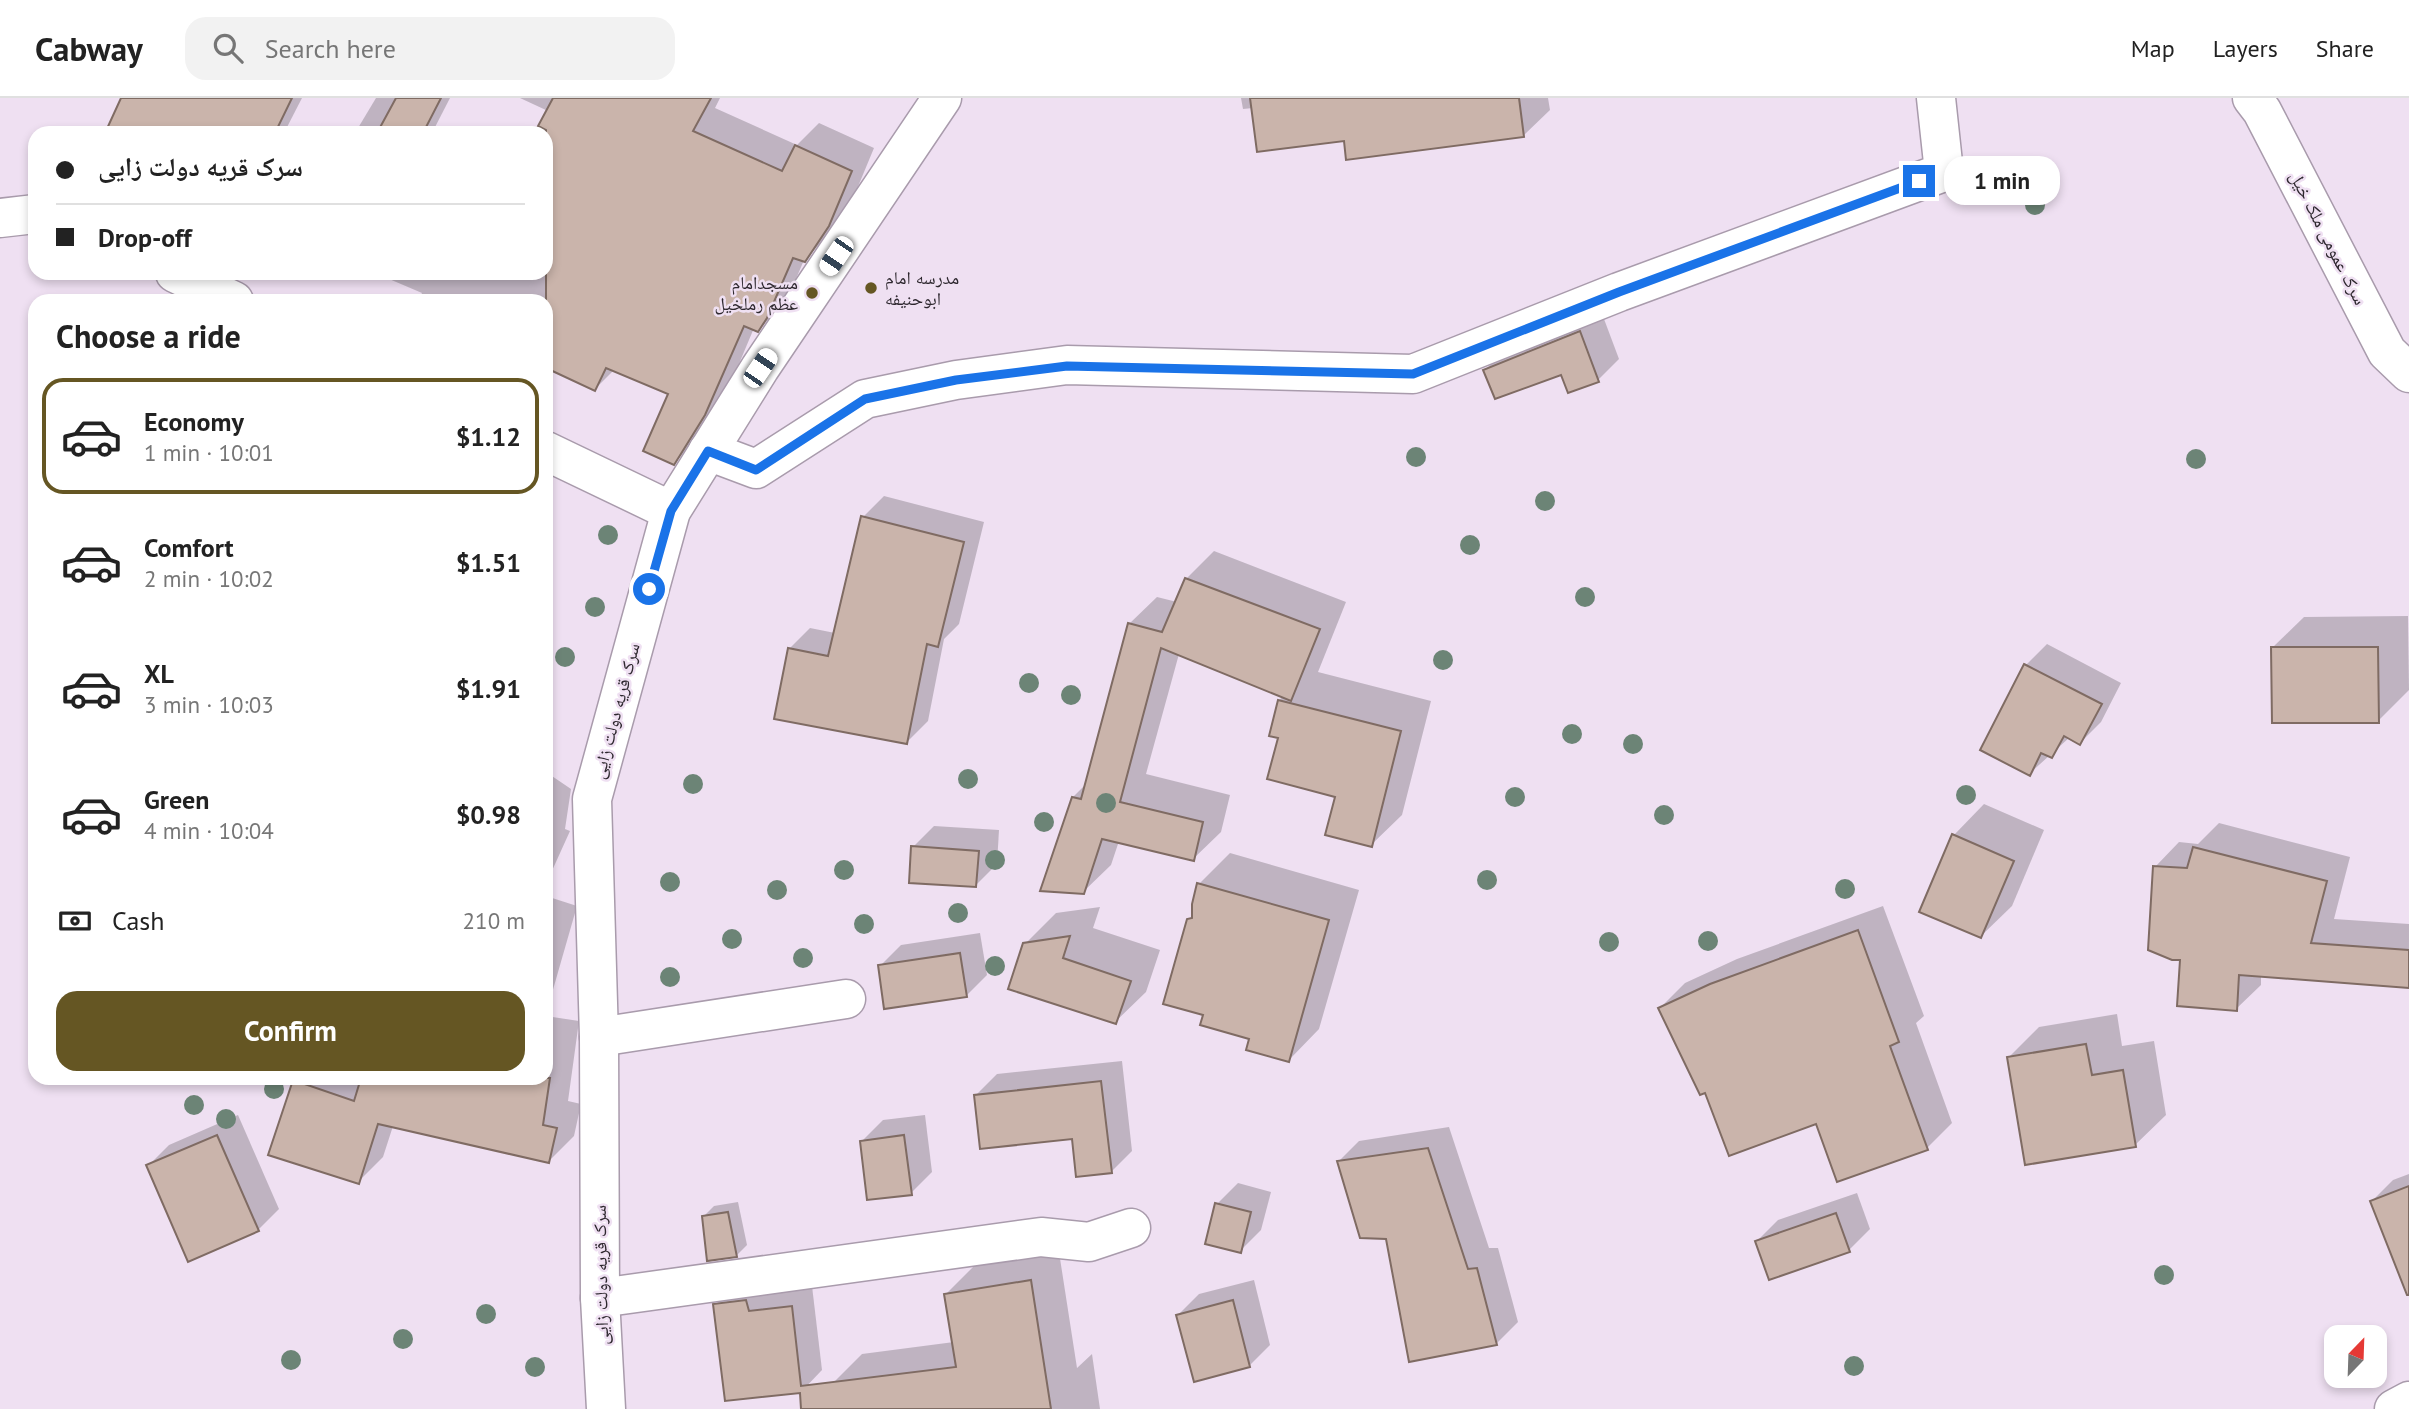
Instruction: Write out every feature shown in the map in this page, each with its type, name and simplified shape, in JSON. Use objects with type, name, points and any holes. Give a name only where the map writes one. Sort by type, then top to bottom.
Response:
[{"type":"street","name":"سرک قریه دولت زایی","points":[[607,1409],[600,1298],[598,1037],[592,799],[671,511],[760,368],[942,98]]},
{"type":"street","points":[[708,451],[756,470],[865,399],[956,380],[1067,366],[1413,374],[1619,292],[1944,172],[1936,98]]},
{"type":"street","name":"سرک عمومی ملک خیل","points":[[2252,98],[2262,111],[2387,352],[2409,373]]},
{"type":"street","points":[[0,218],[28,215]]},
{"type":"street","points":[[190,280],[220,294]]},
{"type":"street","points":[[553,454],[671,511]]},
{"type":"street","points":[[598,1037],[846,999]]},
{"type":"street","points":[[600,1298],[1041,1237],[1089,1242],[1131,1228]]},
{"type":"street","points":[[2394,1409],[2409,1401]]},
{"type":"building","points":[[121,98],[292,98],[278,126],[108,126]]},
{"type":"building","points":[[396,98],[441,98],[427,126],[381,126]]},
{"type":"building","points":[[553,98],[711,98],[693,131],[782,171],[795,145],[852,171],[829,226],[805,262],[793,258],[767,318],[758,332],[744,326],[705,415],[674,465],[643,451],[668,394],[606,368],[595,391],[553,371],[553,294],[546,294],[546,280],[553,280],[553,126],[538,126]]},
{"type":"building","points":[[1250,98],[1519,98],[1524,137],[1346,160],[1344,141],[1257,152]]},
{"type":"building","points":[[1580,331],[1599,382],[1568,393],[1561,375],[1495,399],[1483,370]]},
{"type":"building","points":[[861,516],[964,542],[938,647],[927,644],[907,744],[774,719],[788,648],[828,656]]},
{"type":"building","points":[[1185,578],[1320,629],[1291,701],[1161,648],[1120,802],[1203,822],[1194,861],[1102,839],[1084,894],[1040,891],[1072,797],[1081,799],[1128,623],[1162,632]]},
{"type":"building","points":[[2271,647],[2378,647],[2379,723],[2272,723]]},
{"type":"building","points":[[2024,664],[2102,704],[2080,745],[2064,736],[2052,758],[2041,753],[2030,776],[1980,750]]},
{"type":"building","points":[[1278,700],[1401,731],[1372,847],[1325,835],[1335,797],[1267,779],[1278,738],[1269,736]]},
{"type":"building","points":[[1952,834],[2014,861],[1981,938],[1919,912]]},
{"type":"building","points":[[911,846],[979,851],[976,887],[909,883]]},
{"type":"building","points":[[2193,847],[2327,881],[2311,943],[2409,950],[2409,988],[2239,975],[2237,1011],[2177,1006],[2180,960],[2172,960],[2148,950],[2153,866],[2187,868]]},
{"type":"building","points":[[1197,883],[1329,920],[1289,1062],[1246,1050],[1249,1039],[1200,1025],[1203,1015],[1163,1004],[1187,919],[1192,918]]},
{"type":"building","points":[[1858,930],[1899,1042],[1890,1046],[1928,1150],[1837,1182],[1816,1124],[1729,1156],[1705,1093],[1700,1095],[1658,1008],[1710,984]]},
{"type":"building","points":[[1070,936],[1063,958],[1131,981],[1116,1024],[1008,989],[1023,943]]},
{"type":"building","points":[[960,953],[967,997],[884,1009],[878,965]]},
{"type":"building","points":[[2086,1044],[2092,1075],[2123,1070],[2136,1147],[2025,1165],[2007,1057]]},
{"type":"building","points":[[1101,1081],[1112,1173],[1076,1177],[1072,1139],[980,1149],[974,1095]]},
{"type":"building","points":[[291,1085],[308,1085],[354,1101],[359,1085],[549,1085],[543,1125],[557,1128],[549,1163],[378,1124],[359,1184],[268,1155]]},
{"type":"building","points":[[217,1135],[259,1231],[188,1262],[146,1165]]},
{"type":"building","points":[[904,1135],[912,1195],[867,1200],[860,1141]]},
{"type":"building","points":[[1428,1148],[1468,1269],[1477,1268],[1497,1345],[1409,1362],[1386,1239],[1360,1238],[1337,1161]]},
{"type":"building","points":[[2409,1186],[2409,1295],[2407,1295],[2370,1201]]},
{"type":"building","points":[[1215,1203],[1251,1212],[1241,1253],[1205,1244]]},
{"type":"building","points":[[728,1212],[737,1257],[707,1261],[702,1216]]},
{"type":"building","points":[[1836,1213],[1850,1252],[1769,1280],[1755,1241]]},
{"type":"building","points":[[1031,1280],[1051,1409],[801,1409],[800,1393],[725,1401],[713,1304],[746,1300],[749,1311],[792,1306],[801,1386],[956,1367],[944,1294]]},
{"type":"building","points":[[1233,1300],[1250,1367],[1194,1382],[1176,1315]]},
{"type":"place","name":"مدرسه امام ابوحنیفه","points":[[871,288]]},
{"type":"place","name":"مسجدامام عظم رملخیل","points":[[812,293]]},
{"type":"route","points":[[649,589],[671,511],[708,451],[756,470],[865,399],[956,380],[1067,366],[1413,374],[1619,292],[1919,181]]}]
